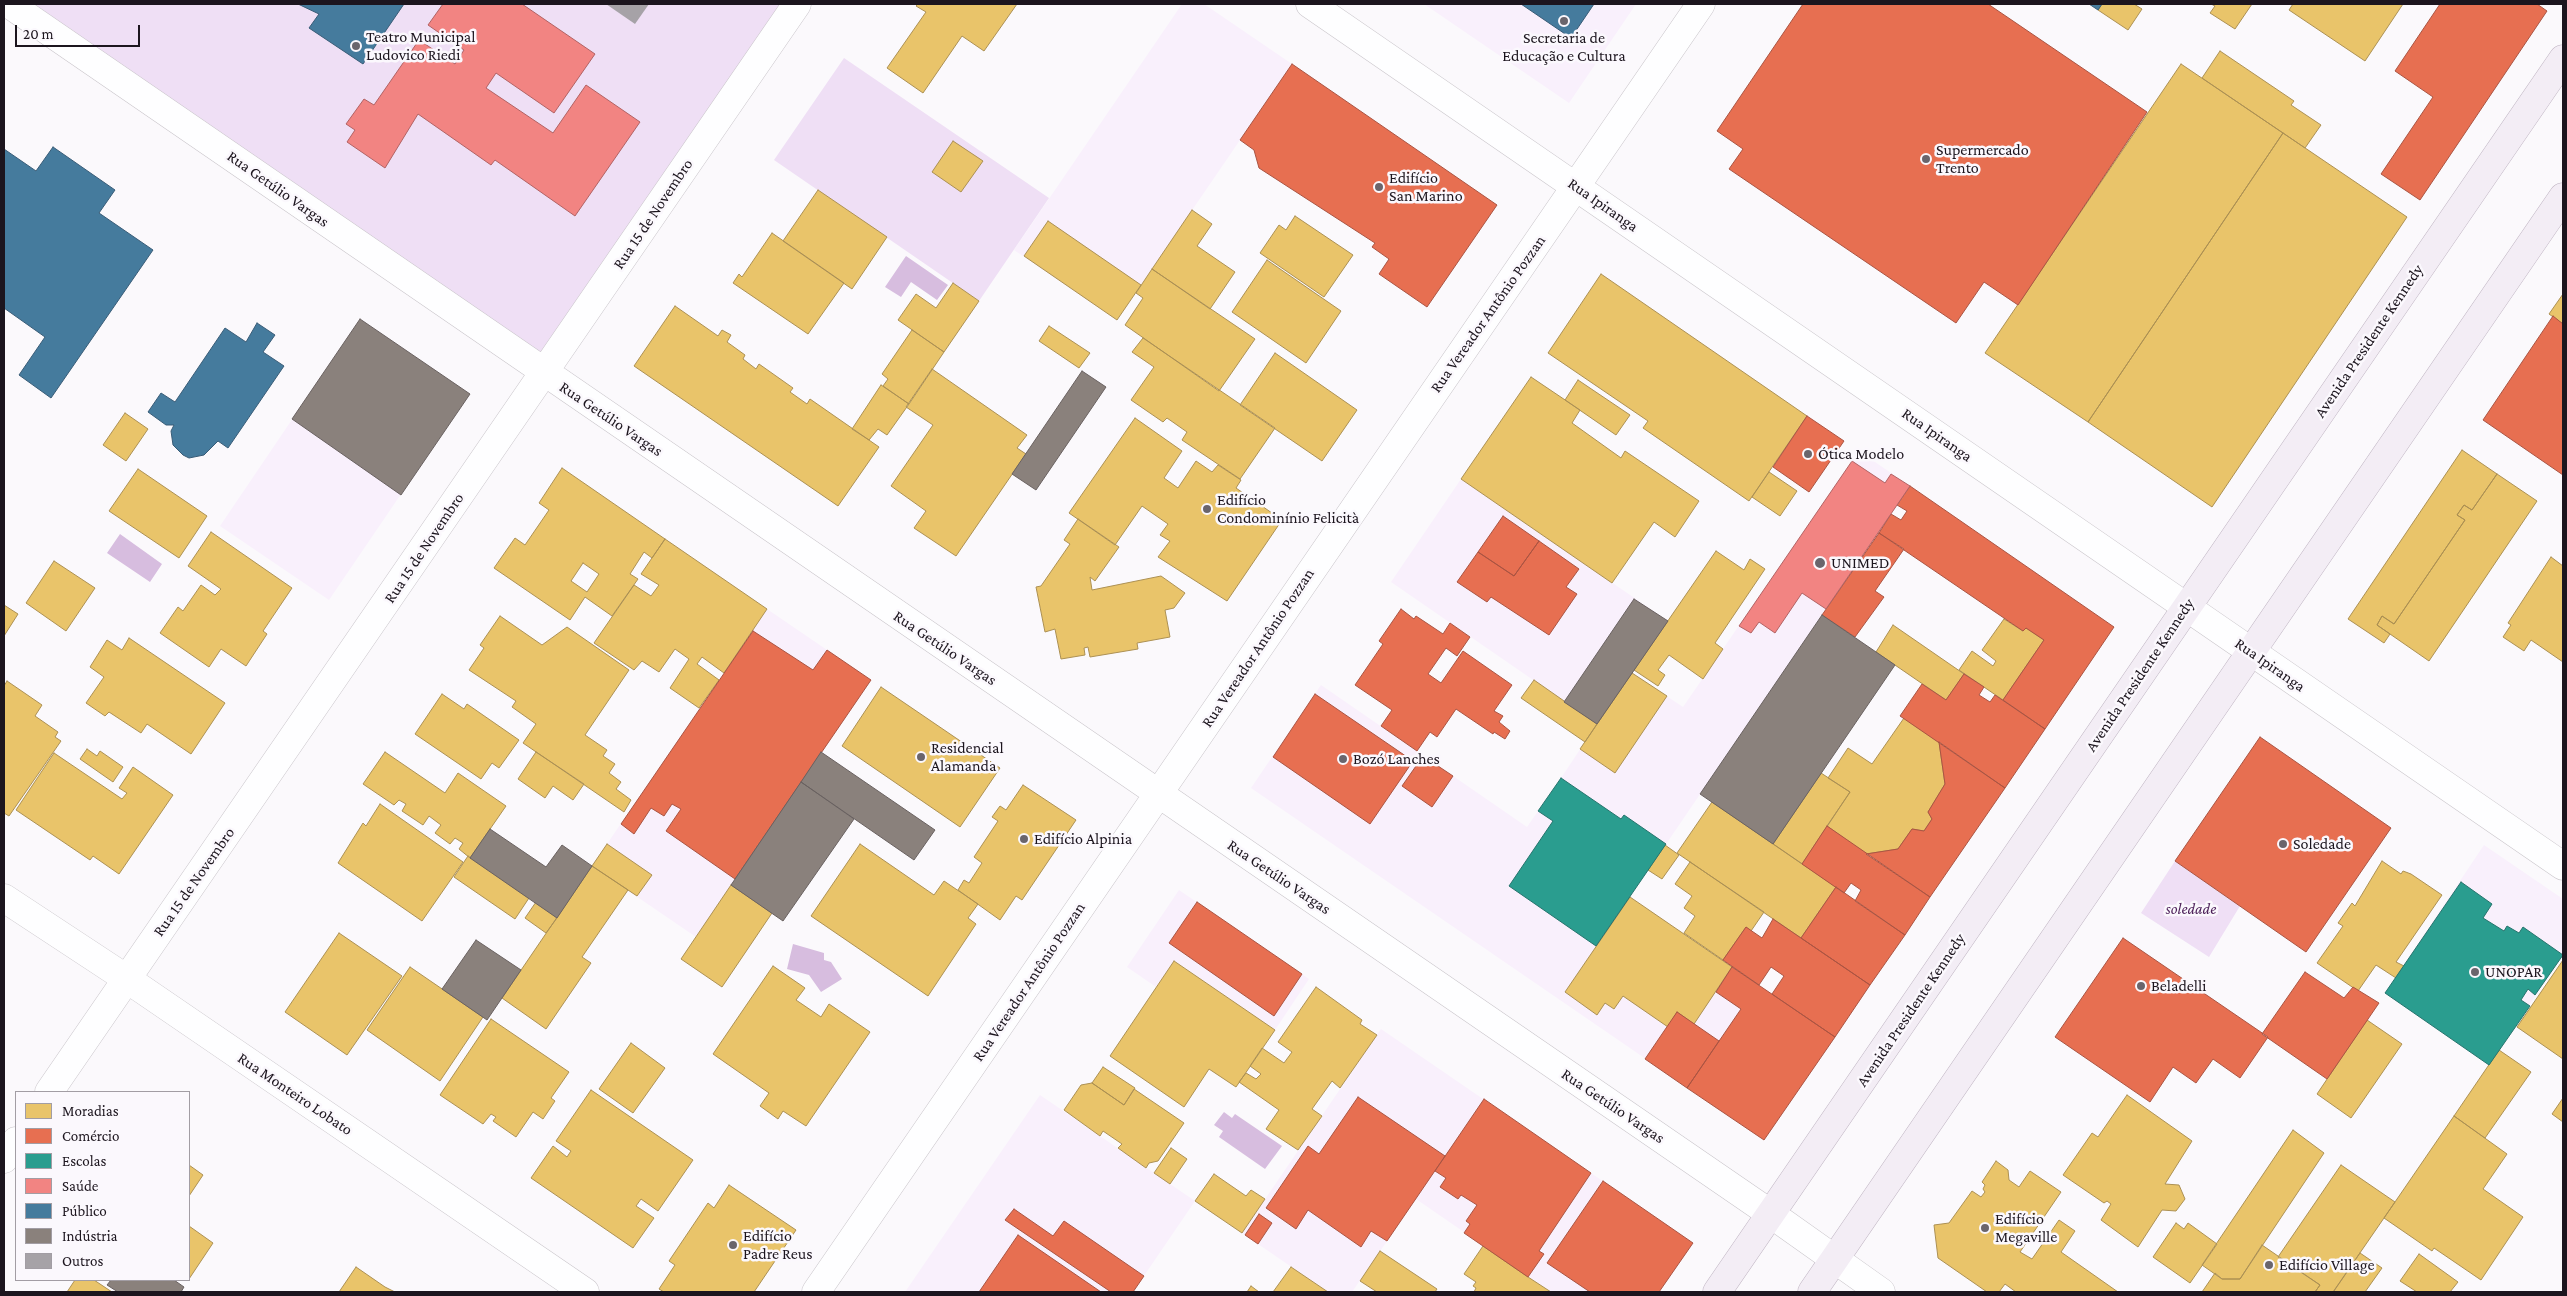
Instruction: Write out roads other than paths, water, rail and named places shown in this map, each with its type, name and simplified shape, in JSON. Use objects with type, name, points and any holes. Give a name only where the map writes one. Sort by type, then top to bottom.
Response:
[{"type":"main road","name":"Avenida Presidente Kennedy","points":[[1717,1292],[2563,59]]},
{"type":"main road","points":[[1812,1292],[2563,198]]},
{"type":"street","name":"Rua Getúlio Vargas","points":[[8,4],[1882,1292]]},
{"type":"street","name":"Rua 15 de Novembro","points":[[51,1091],[797,4]]},
{"type":"street","name":"Rua Ipiranga","points":[[1310,4],[2563,866]]},
{"type":"street","name":"Rua Vereador Antônio Pozzan","points":[[816,1292],[1701,4]]},
{"type":"street","name":"Rua Monteiro Lobato","points":[[4,898],[127,979],[584,1292]]},
{"type":"street","points":[[4,1159],[15,1142]]},
{"type":"place","name":"Secretaria de Educação e Cultura","points":[[1564,21]]},
{"type":"place","name":"Teatro Municipal Ludovico Riedi","points":[[356,46]]},
{"type":"place","name":"Supermercado Trento","points":[[1926,159]]},
{"type":"place","name":"Edifício San Marino","points":[[1379,187]]},
{"type":"place","name":"Ótica Modelo","points":[[1808,454]]},
{"type":"place","name":"Edifício Condominínio Felicità","points":[[1207,509]]},
{"type":"place","name":"UNIMED","points":[[1820,563]]},
{"type":"place","name":"Residencial Alamanda","points":[[921,757]]},
{"type":"place","name":"Bozó Lanches","points":[[1343,759]]},
{"type":"place","name":"Edifício Alpinia","points":[[1024,839]]},
{"type":"place","name":"Soledade","points":[[2283,844]]},
{"type":"place","name":"UNOPAR","points":[[2475,972]]},
{"type":"place","name":"Beladelli","points":[[2141,986]]},
{"type":"place","name":"Edifício Megaville","points":[[1985,1228]]},
{"type":"place","name":"Edifício Padre Reus","points":[[733,1245]]},
{"type":"place","name":"Edifício Village","points":[[2269,1265]]},
{"type":"park label","name":"soledade","points":[[2191,909]]}]
